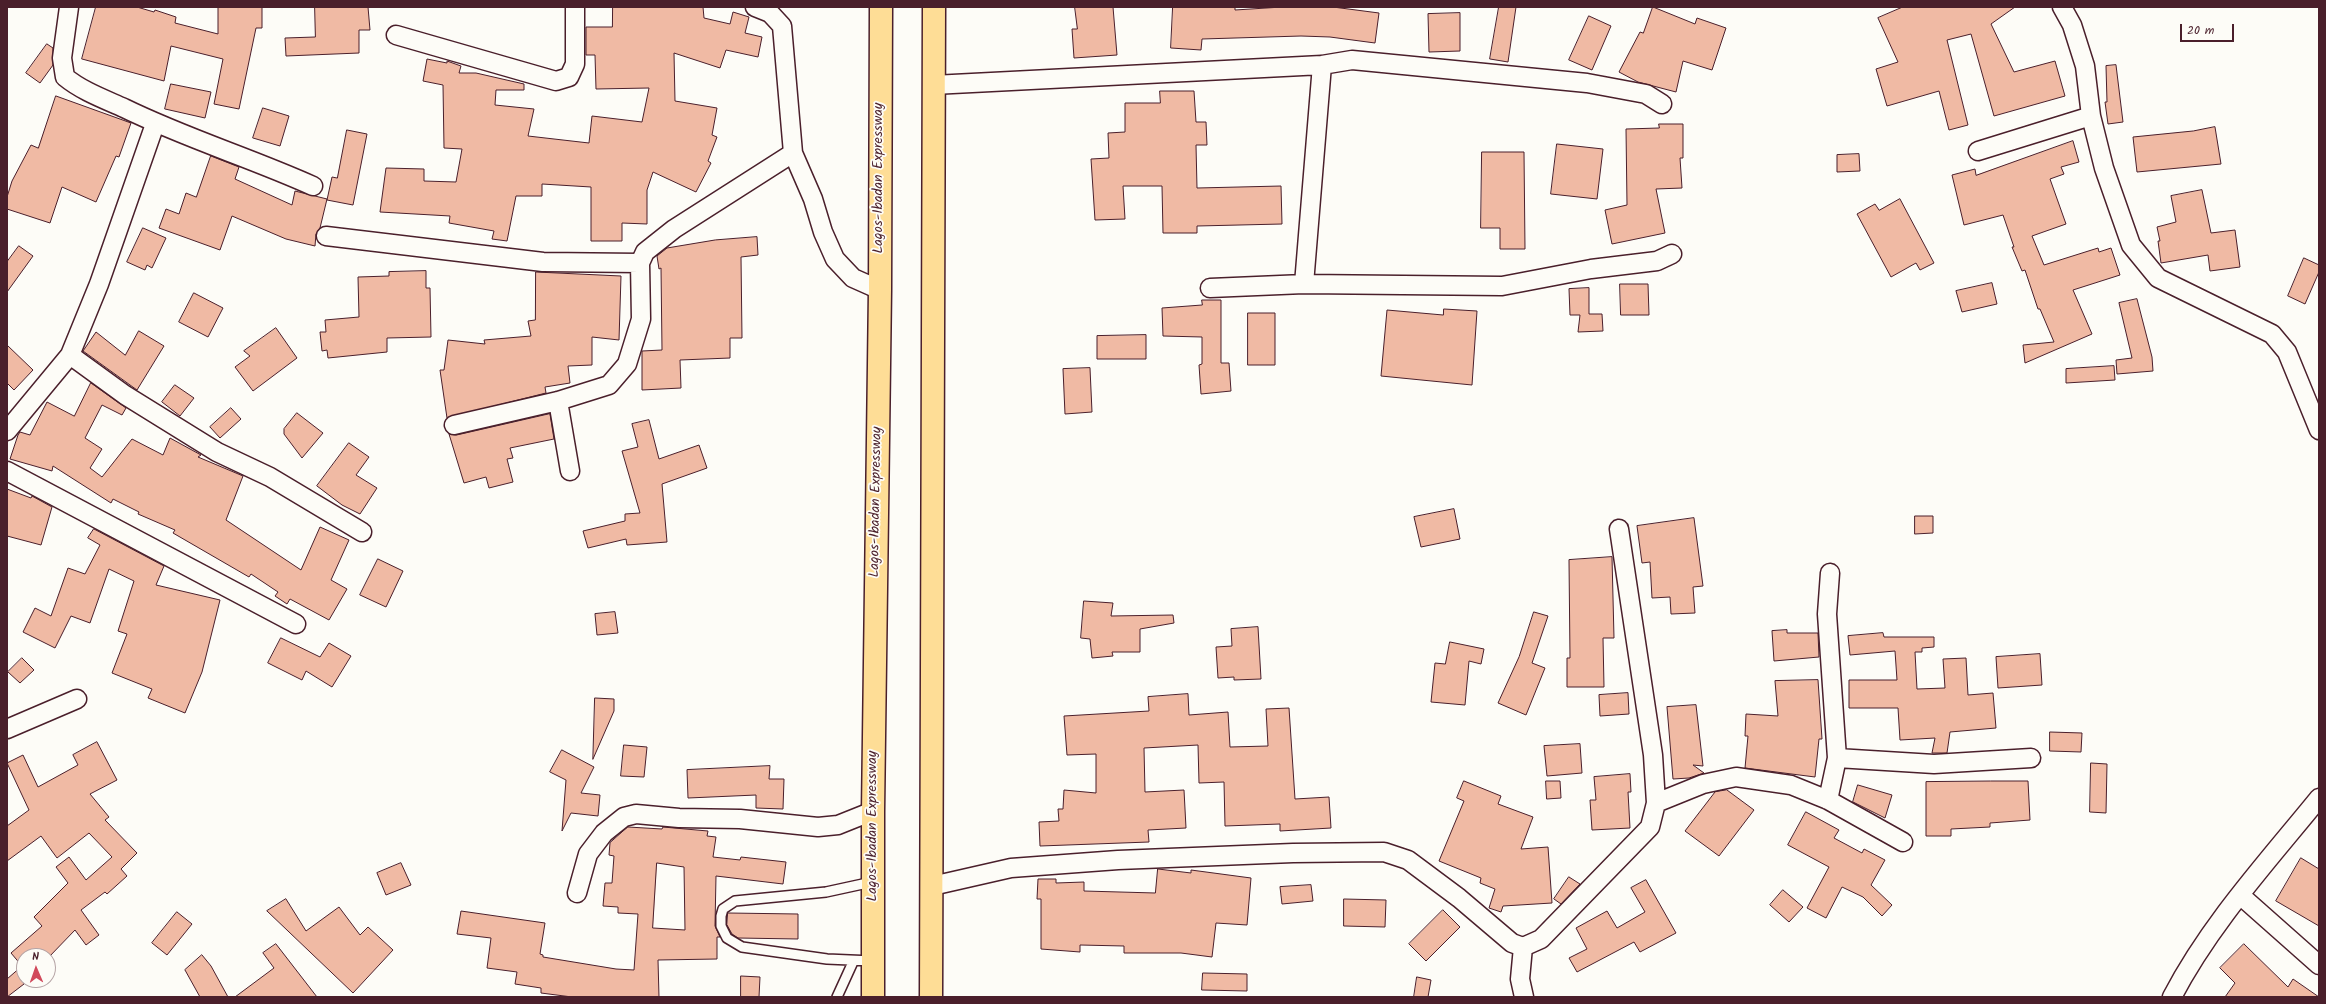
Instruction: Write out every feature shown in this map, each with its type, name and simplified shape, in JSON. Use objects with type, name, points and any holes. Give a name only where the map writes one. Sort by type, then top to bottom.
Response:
[{"type":"highway","name":"Lagos-Ibadan Expressway","points":[[873,997],[863,961],[874,881],[872,811],[880,290],[881,7]]},
{"type":"highway","points":[[931,997],[934,7]]},
{"type":"street","points":[[69,7],[62,58],[65,77],[76,86],[155,124],[270,167],[313,186]]},
{"type":"street","points":[[396,35],[556,81],[569,77],[576,64],[575,7]]},
{"type":"street","points":[[755,7],[770,13],[782,26],[794,153],[813,199],[823,232],[835,259],[853,278],[880,290]]},
{"type":"street","points":[[2062,7],[2072,25],[2085,66],[2091,116],[2104,168],[2131,245],[2158,278],[2272,334],[2287,352],[2319,430]]},
{"type":"street","points":[[933,85],[1322,65],[1352,60],[1375,61],[1587,83],[1646,94],[1662,104]]},
{"type":"street","points":[[1304,284],[1322,65]]},
{"type":"street","points":[[1978,151],[2091,116]]},
{"type":"street","points":[[7,431],[70,355],[99,284],[155,124]]},
{"type":"street","points":[[454,425],[558,401],[609,385],[627,364],[641,319],[640,263],[645,252],[674,229],[794,153]]},
{"type":"street","points":[[326,236],[542,262],[640,263]]},
{"type":"street","points":[[1210,288],[1304,284],[1502,286],[1591,269],[1657,260],[1672,254]]},
{"type":"street","points":[[70,355],[125,395],[217,452],[270,478],[362,532]]},
{"type":"street","points":[[558,401],[570,471]]},
{"type":"street","points":[[7,471],[296,624]]},
{"type":"street","points":[[932,886],[1012,868],[1118,860],[1293,853],[1384,852],[1408,860],[1459,898],[1512,943],[1523,947],[1541,940],[1650,827],[1656,803],[1653,755],[1620,529]]},
{"type":"street","points":[[1828,800],[1837,758],[1827,614],[1830,573]]},
{"type":"street","points":[[7,729],[77,700]]},
{"type":"street","points":[[1837,758],[1934,764],[2031,758]]},
{"type":"street","points":[[1656,803],[1703,784],[1736,777],[1791,785],[1828,800],[1903,842]]},
{"type":"street","points":[[2172,997],[2190,962],[2240,895],[2319,798]]},
{"type":"street","points":[[577,893],[588,854],[604,833],[624,817],[636,814],[680,818],[740,819],[818,827],[838,825],[872,811]]},
{"type":"street","points":[[2240,895],[2319,965]]},
{"type":"street","points":[[1523,947],[1520,979],[1524,997]]},
{"type":"lane","points":[[837,997],[863,961],[742,947],[727,938],[721,926],[723,909],[735,901],[826,892],[874,881]]},
{"type":"building","points":[[96,7],[137,7],[154,12],[155,10],[176,17],[175,23],[218,34],[218,7],[262,7],[262,28],[256,28],[239,109],[214,104],[223,59],[171,46],[164,81],[82,59]]},
{"type":"building","points":[[315,7],[368,7],[370,30],[359,30],[359,53],[286,56],[285,38],[315,37]]},
{"type":"building","points":[[613,7],[703,7],[704,18],[730,24],[733,12],[749,17],[745,33],[762,37],[758,57],[726,50],[720,68],[674,53],[675,101],[717,108],[712,135],[717,137],[708,161],[711,163],[696,192],[653,172],[647,190],[647,224],[622,223],[622,241],[591,241],[591,187],[542,184],[542,196],[516,196],[507,241],[492,239],[494,231],[449,223],[450,216],[380,212],[386,168],[424,169],[424,181],[456,182],[462,149],[444,148],[443,85],[423,81],[427,59],[447,63],[447,61],[461,66],[459,73],[476,73],[524,84],[524,90],[496,90],[495,105],[534,109],[528,136],[589,143],[592,116],[642,122],[649,88],[596,89],[595,55],[586,55],[586,27],[612,27]]},
{"type":"building","points":[[1075,7],[1113,7],[1117,55],[1074,58],[1072,29],[1077,29]]},
{"type":"building","points":[[1173,7],[1235,7],[1235,10],[1282,7],[1333,7],[1379,13],[1375,43],[1330,37],[1301,36],[1202,39],[1201,50],[1171,48]]},
{"type":"building","points":[[1499,7],[1516,7],[1508,62],[1490,59]]},
{"type":"building","points":[[1653,7],[1695,24],[1697,18],[1726,28],[1712,70],[1683,61],[1676,92],[1638,82],[1619,72],[1640,32],[1643,33]]},
{"type":"building","points":[[1903,7],[2015,7],[1991,24],[2014,72],[2055,61],[2065,96],[1994,116],[1971,34],[1947,40],[1968,125],[1949,130],[1939,91],[1887,106],[1876,69],[1898,62],[1878,18]]},
{"type":"building","points":[[1460,13],[1460,51],[1429,52],[1428,14]]},
{"type":"building","points":[[1589,16],[1611,26],[1592,70],[1569,60]]},
{"type":"building","points":[[47,44],[53,48],[53,65],[40,83],[26,73]]},
{"type":"building","points":[[2116,65],[2123,122],[2108,124],[2105,102],[2107,102],[2106,66]]},
{"type":"building","points":[[171,84],[211,92],[205,118],[165,109]]},
{"type":"building","points":[[1160,91],[1194,91],[1196,122],[1206,122],[1207,145],[1196,145],[1197,188],[1281,186],[1282,224],[1197,226],[1197,233],[1163,233],[1162,186],[1123,186],[1125,219],[1095,220],[1091,159],[1109,158],[1108,133],[1125,132],[1125,103],[1160,103]]},
{"type":"building","points":[[56,96],[131,123],[119,157],[116,156],[96,202],[62,187],[50,223],[7,209],[7,197],[12,181],[31,145],[38,148]]},
{"type":"building","points":[[263,108],[289,116],[280,146],[253,138]]},
{"type":"building","points":[[1659,124],[1683,124],[1683,158],[1680,158],[1682,188],[1656,189],[1665,233],[1612,244],[1605,210],[1627,205],[1626,129],[1659,128]]},
{"type":"building","points":[[2215,127],[2221,164],[2137,172],[2133,137],[2193,131]]},
{"type":"building","points":[[347,130],[367,134],[353,205],[327,200],[332,177],[337,178]]},
{"type":"building","points":[[2073,141],[2079,162],[2061,167],[2064,174],[2050,179],[2066,224],[2032,236],[2044,265],[2098,248],[2099,252],[2111,248],[2120,275],[2073,290],[2092,334],[2025,363],[2023,345],[2054,342],[2040,309],[2038,309],[2025,270],[2022,271],[2012,247],[2014,247],[2003,215],[1964,225],[1952,175],[1975,169],[1976,175]]},
{"type":"building","points":[[1557,144],[1603,149],[1597,199],[1551,194]]},
{"type":"building","points":[[1482,152],[1524,152],[1525,249],[1500,249],[1500,228],[1481,228]]},
{"type":"building","points":[[1859,154],[1860,171],[1837,172],[1837,155]]},
{"type":"building","points":[[211,156],[239,167],[235,179],[292,205],[295,191],[327,199],[320,228],[316,234],[315,246],[286,239],[232,216],[220,250],[159,228],[166,209],[179,214],[186,193],[196,197]]},
{"type":"building","points":[[2202,190],[2211,233],[2235,230],[2240,267],[2210,271],[2208,255],[2161,263],[2158,241],[2160,241],[2157,227],[2176,222],[2171,196]]},
{"type":"building","points":[[1900,199],[1934,263],[1920,270],[1916,263],[1891,277],[1857,214],[1875,204],[1879,210]]},
{"type":"building","points":[[143,228],[166,238],[152,268],[147,265],[145,270],[127,262]]},
{"type":"building","points":[[757,237],[758,255],[741,257],[742,338],[730,338],[730,358],[680,360],[681,388],[642,390],[642,351],[662,350],[661,268],[659,269],[657,256],[667,248],[715,240]]},
{"type":"building","points":[[19,246],[33,256],[7,292],[7,262]]},
{"type":"building","points":[[2304,258],[2319,265],[2319,272],[2305,304],[2288,296]]},
{"type":"building","points":[[426,271],[426,288],[430,288],[431,337],[387,338],[387,352],[328,358],[327,350],[322,351],[320,332],[326,332],[325,320],[359,317],[358,277],[389,276],[389,272]]},
{"type":"building","points":[[536,272],[621,276],[619,340],[592,337],[592,365],[568,366],[570,383],[545,387],[546,393],[447,418],[440,370],[444,370],[448,340],[485,344],[484,340],[531,336],[528,321],[535,320]]},
{"type":"building","points":[[1992,283],[1997,304],[1962,312],[1956,291]]},
{"type":"building","points":[[1620,284],[1648,284],[1649,315],[1621,315]]},
{"type":"building","points":[[1589,288],[1589,314],[1602,314],[1603,331],[1578,332],[1580,315],[1570,315],[1569,289]]},
{"type":"building","points":[[194,293],[223,308],[208,337],[179,322]]},
{"type":"building","points":[[2137,299],[2152,357],[2153,371],[2117,374],[2116,360],[2132,358],[2119,303]]},
{"type":"building","points":[[1202,300],[1221,300],[1221,363],[1229,363],[1231,391],[1201,394],[1199,365],[1202,364],[1202,337],[1163,336],[1162,308],[1202,305]]},
{"type":"building","points":[[1444,309],[1477,311],[1472,385],[1381,376],[1387,310],[1443,315]]},
{"type":"building","points":[[1248,313],[1275,313],[1275,365],[1248,365]]},
{"type":"building","points":[[276,328],[297,358],[253,391],[235,367],[250,356],[244,351]]},
{"type":"building","points":[[139,331],[164,346],[137,390],[83,351],[96,332],[125,355]]},
{"type":"building","points":[[1146,335],[1146,359],[1097,359],[1097,336]]},
{"type":"building","points":[[7,345],[33,370],[14,390],[7,383]]},
{"type":"building","points":[[2114,366],[2115,380],[2066,383],[2066,369]]},
{"type":"building","points":[[1090,368],[1092,412],[1065,414],[1063,369]]},
{"type":"building","points":[[91,383],[126,408],[122,415],[102,405],[85,438],[102,449],[90,468],[102,477],[132,439],[163,455],[170,438],[201,455],[198,457],[243,476],[226,520],[301,570],[320,527],[349,540],[331,580],[347,589],[329,620],[290,599],[287,604],[275,596],[278,592],[251,574],[249,577],[173,533],[175,530],[138,514],[139,512],[113,499],[111,503],[53,466],[52,471],[10,459],[18,435],[20,432],[30,435],[47,402],[74,416]]},
{"type":"building","points":[[175,385],[194,398],[180,416],[162,402]]},
{"type":"building","points":[[231,408],[241,419],[220,438],[210,427]]},
{"type":"building","points":[[297,413],[323,433],[302,458],[284,434],[284,429]]},
{"type":"building","points":[[550,414],[554,439],[510,448],[513,458],[507,459],[513,482],[489,488],[486,477],[464,483],[449,434],[456,435]]},
{"type":"building","points":[[649,420],[659,459],[699,445],[707,468],[662,484],[667,542],[627,545],[626,539],[588,548],[583,531],[625,521],[625,514],[640,513],[622,451],[638,447],[632,424]]},
{"type":"building","points":[[349,443],[369,457],[356,475],[377,488],[360,514],[342,505],[317,486]]},
{"type":"building","points":[[7,489],[31,498],[32,496],[52,507],[41,545],[7,536]]},
{"type":"building","points":[[1454,509],[1460,539],[1421,547],[1414,517]]},
{"type":"building","points":[[1915,516],[1933,516],[1933,533],[1915,534]]},
{"type":"building","points":[[1694,518],[1703,586],[1693,587],[1695,613],[1671,614],[1670,597],[1652,598],[1650,562],[1642,563],[1637,526]]},
{"type":"building","points":[[94,529],[164,566],[156,585],[220,600],[202,672],[185,713],[148,698],[152,689],[112,673],[127,634],[118,631],[134,581],[109,569],[90,623],[71,616],[55,648],[23,632],[35,608],[51,616],[68,568],[85,574],[100,545],[88,538]]},
{"type":"building","points":[[1612,557],[1614,638],[1603,638],[1604,687],[1567,687],[1567,658],[1570,658],[1569,560]]},
{"type":"building","points":[[378,559],[403,571],[386,607],[360,595]]},
{"type":"building","points":[[1084,601],[1113,603],[1111,616],[1173,615],[1174,623],[1140,629],[1140,652],[1112,652],[1113,656],[1092,658],[1090,639],[1081,638]]},
{"type":"building","points":[[615,612],[618,633],[597,635],[595,614]]},
{"type":"building","points":[[1534,612],[1548,616],[1532,663],[1545,668],[1526,715],[1498,703],[1519,657]]},
{"type":"building","points":[[1258,627],[1261,679],[1234,680],[1234,677],[1218,678],[1216,647],[1232,646],[1231,629]]},
{"type":"building","points":[[1787,630],[1787,633],[1818,633],[1819,657],[1774,661],[1772,631]]},
{"type":"building","points":[[1883,633],[1884,637],[1934,637],[1934,647],[1922,648],[1922,652],[1915,652],[1917,689],[1945,688],[1943,659],[1966,658],[1968,695],[1993,693],[1996,728],[1950,732],[1947,753],[1932,753],[1935,738],[1900,740],[1898,708],[1849,708],[1849,680],[1897,680],[1895,651],[1850,655],[1848,636]]},
{"type":"building","points":[[281,638],[320,657],[329,643],[351,656],[332,687],[306,671],[302,680],[268,663]]},
{"type":"building","points":[[1450,642],[1484,649],[1481,664],[1469,661],[1465,705],[1431,702],[1435,663],[1445,664]]},
{"type":"building","points":[[2040,654],[2042,685],[1998,688],[1996,657]]},
{"type":"building","points":[[22,658],[34,670],[20,683],[8,672]]},
{"type":"building","points":[[1818,680],[1822,739],[1819,739],[1815,777],[1745,768],[1748,736],[1745,736],[1746,714],[1778,716],[1775,681]]},
{"type":"building","points":[[1628,693],[1629,714],[1600,716],[1599,695]]},
{"type":"building","points":[[1188,694],[1189,715],[1228,712],[1230,747],[1268,746],[1266,709],[1289,708],[1295,799],[1329,797],[1331,828],[1280,831],[1280,824],[1225,826],[1224,782],[1199,783],[1198,745],[1144,748],[1145,792],[1184,790],[1186,828],[1148,830],[1149,842],[1040,846],[1039,822],[1059,821],[1058,809],[1063,809],[1064,790],[1096,793],[1096,754],[1067,755],[1064,716],[1149,711],[1148,697]]},
{"type":"building","points":[[595,698],[614,699],[614,711],[593,759]]},
{"type":"building","points":[[1696,705],[1703,766],[1693,765],[1704,773],[1689,778],[1673,779],[1667,707]]},
{"type":"building","points":[[2050,732],[2082,733],[2081,752],[2050,751]]},
{"type":"building","points":[[97,742],[117,780],[90,794],[109,817],[105,820],[137,853],[121,869],[127,876],[107,894],[105,892],[81,910],[99,935],[86,945],[75,930],[56,950],[56,948],[17,948],[42,926],[34,917],[68,883],[56,867],[69,857],[86,880],[112,857],[89,833],[57,858],[41,836],[7,861],[7,826],[29,810],[7,763],[23,755],[38,787],[78,765],[73,755]]},
{"type":"building","points":[[1580,744],[1582,773],[1547,776],[1544,746]]},
{"type":"building","points":[[624,745],[647,747],[644,777],[621,776]]},
{"type":"building","points":[[562,750],[594,767],[581,793],[600,795],[598,816],[571,813],[562,831],[566,780],[550,772]]},
{"type":"building","points":[[2091,763],[2107,764],[2106,813],[2090,812]]},
{"type":"building","points":[[770,766],[769,779],[784,779],[783,809],[756,808],[756,795],[688,798],[687,770]]},
{"type":"building","points":[[1630,774],[1631,792],[1628,792],[1630,828],[1592,830],[1590,800],[1596,800],[1594,777]]},
{"type":"building","points":[[1464,781],[1501,796],[1498,804],[1533,817],[1521,849],[1548,847],[1552,903],[1503,906],[1501,912],[1489,908],[1495,889],[1480,883],[1481,878],[1439,861],[1464,801],[1457,798]]},
{"type":"building","points":[[1546,781],[1560,781],[1561,798],[1547,799]]},
{"type":"building","points":[[2028,781],[2030,820],[1990,823],[1990,827],[1951,829],[1951,836],[1926,836],[1926,782]]},
{"type":"building","points":[[1858,785],[1892,795],[1885,818],[1853,802]]},
{"type":"building","points":[[1727,790],[1754,810],[1719,856],[1685,831],[1715,792]]},
{"type":"building","points":[[1806,812],[1839,830],[1834,838],[1862,853],[1864,849],[1885,860],[1871,885],[1892,905],[1882,916],[1863,897],[1842,887],[1826,918],[1807,908],[1829,867],[1788,845]]},
{"type":"building","points":[[628,827],[662,829],[663,827],[708,831],[707,836],[716,837],[713,857],[740,860],[741,857],[786,862],[783,884],[716,876],[715,926],[720,937],[717,937],[717,959],[658,960],[659,997],[572,997],[541,993],[541,988],[515,984],[517,972],[487,968],[491,938],[457,934],[461,911],[545,923],[540,954],[543,955],[543,957],[616,969],[634,970],[638,914],[618,913],[618,907],[603,906],[605,883],[612,883],[614,856],[609,855],[610,843]],"holes":[[[657,863],[684,867],[685,930],[653,928]]]},
{"type":"building","points":[[2301,858],[2319,869],[2319,926],[2276,901]]},
{"type":"building","points":[[401,863],[411,885],[386,895],[377,873]]},
{"type":"building","points":[[1158,869],[1191,873],[1191,870],[1251,878],[1247,925],[1216,923],[1212,957],[1181,953],[1124,953],[1124,946],[1080,945],[1080,952],[1041,949],[1041,899],[1037,899],[1038,879],[1056,879],[1056,883],[1084,882],[1084,891],[1155,893]]},
{"type":"building","points":[[1569,877],[1580,884],[1561,904],[1554,899]]},
{"type":"building","points":[[1646,880],[1676,933],[1640,952],[1634,942],[1577,972],[1569,958],[1587,949],[1576,928],[1607,911],[1617,928],[1645,912],[1631,888]]},
{"type":"building","points":[[1311,885],[1313,901],[1282,904],[1280,887]]},
{"type":"building","points":[[1783,890],[1803,907],[1789,922],[1770,905]]},
{"type":"building","points":[[286,899],[306,931],[339,907],[360,935],[368,927],[393,950],[353,993],[267,911]]},
{"type":"building","points":[[1344,899],[1386,900],[1385,927],[1344,926]]},
{"type":"building","points":[[1443,910],[1460,927],[1426,961],[1409,944]]},
{"type":"building","points":[[177,912],[192,924],[167,955],[152,943]]},
{"type":"building","points":[[728,913],[798,914],[798,939],[738,938],[732,934],[727,925]]},
{"type":"building","points":[[276,944],[317,997],[235,997],[274,968],[263,953]]},
{"type":"building","points":[[2244,944],[2288,987],[2293,979],[2319,997],[2225,997],[2235,983],[2220,968]]},
{"type":"building","points":[[16,949],[16,959],[11,953]]},
{"type":"building","points":[[202,955],[211,966],[228,997],[200,997],[185,970]]},
{"type":"building","points":[[16,971],[16,988],[19,988],[7,997],[7,979]]},
{"type":"building","points":[[1203,973],[1247,974],[1247,991],[1202,990]]},
{"type":"building","points":[[741,976],[760,977],[759,997],[741,997]]},
{"type":"building","points":[[1417,977],[1431,980],[1428,997],[1414,997]]}]
